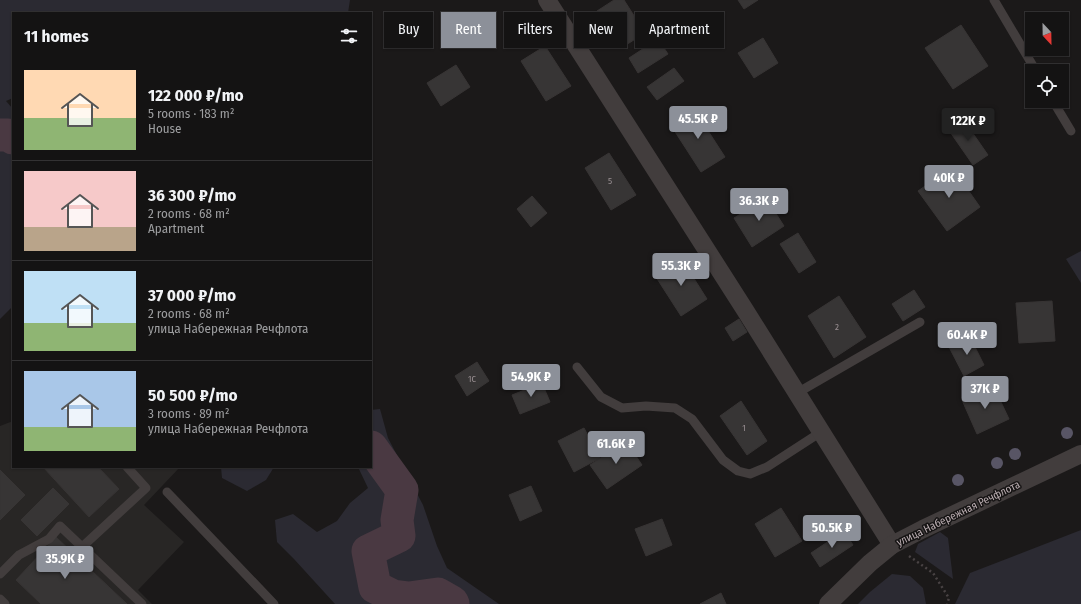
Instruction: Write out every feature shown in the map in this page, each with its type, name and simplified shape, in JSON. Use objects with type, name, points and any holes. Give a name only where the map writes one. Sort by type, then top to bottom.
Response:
[{"type":"street","points":[[547,0],[749,316],[892,545]]},
{"type":"street","name":"улица Набережная Речфлота","points":[[828,604],[870,563],[892,545],[922,529],[1081,454]]},
{"type":"lane","points":[[994,0],[1032,64]]},
{"type":"lane","points":[[1057,108],[1071,131]]},
{"type":"lane","points":[[797,393],[920,322]]},
{"type":"lane","points":[[577,367],[601,397],[622,408],[646,406],[675,408],[692,418],[723,460],[738,471],[750,474],[767,467],[821,432]]},
{"type":"lane","points":[[82,547],[146,488],[128,468]]},
{"type":"lane","points":[[167,492],[274,604]]},
{"type":"lane","points":[[0,574],[19,555],[49,538],[60,526],[142,604]]},
{"type":"lane","points":[[0,599],[5,604]]},
{"type":"path","points":[[892,545],[933,573],[949,598],[947,604]]},
{"type":"shaded area","points":[[0,0],[350,0],[348,12],[12,12],[12,98],[6,101],[12,108],[12,307],[0,319]]},
{"type":"shaded area","points":[[1081,251],[1081,283],[1066,259]]},
{"type":"shaded area","points":[[380,409],[388,438],[423,505],[437,546],[447,568],[499,604],[335,604],[277,542],[275,520],[293,514],[317,532],[337,521],[350,503],[368,488],[358,468],[372,468],[372,410]]},
{"type":"shaded area","points":[[12,421],[12,468],[179,468],[144,505],[184,542],[138,590],[152,604],[0,604],[0,426]]},
{"type":"shaded area","points":[[221,468],[273,468],[266,480],[247,491],[222,478]]},
{"type":"shaded area","points":[[1081,530],[1081,604],[955,604],[970,573]]},
{"type":"shaded area","points":[[940,532],[948,538],[953,579],[915,552],[918,544]]},
{"type":"shaded area","points":[[892,574],[910,576],[923,588],[926,604],[858,604],[870,592]]},
{"type":"building","points":[[614,0],[624,0],[635,17],[635,39],[627,44],[627,12],[597,11]]},
{"type":"building","points":[[738,0],[758,0],[744,9]]},
{"type":"building","points":[[961,25],[988,66],[953,89],[925,48]]},
{"type":"building","points":[[763,38],[778,63],[754,78],[738,53]]},
{"type":"building","points":[[542,48],[546,48],[571,86],[546,101],[521,61]]},
{"type":"building","points":[[644,48],[664,48],[668,54],[638,73],[629,58]]},
{"type":"building","points":[[456,65],[470,87],[441,106],[427,83]]},
{"type":"building","points":[[674,68],[684,81],[657,100],[647,87]]},
{"type":"building","points":[[694,109],[725,157],[701,172],[670,124]]},
{"type":"building","points":[[963,119],[988,155],[973,165],[948,129]]},
{"type":"building","points":[[609,153],[636,195],[611,210],[585,168]]},
{"type":"building","points":[[952,167],[980,207],[947,231],[918,191]]},
{"type":"building","points":[[532,196],[547,213],[531,227],[517,209]]},
{"type":"building","points":[[766,198],[784,226],[752,247],[734,218]]},
{"type":"building","points":[[798,233],[816,262],[799,273],[780,244]]},
{"type":"building","points":[[681,258],[707,299],[681,316],[654,274]]},
{"type":"building","points":[[914,290],[925,307],[903,321],[892,304]]},
{"type":"building","points":[[839,296],[866,337],[834,358],[808,316]]},
{"type":"building","points":[[1052,301],[1055,341],[1019,343],[1016,303]]},
{"type":"building","points":[[739,319],[747,332],[733,341],[725,328]]},
{"type":"building","points":[[970,337],[984,365],[964,376],[949,347]]},
{"type":"building","points":[[477,362],[489,381],[467,396],[455,376]]},
{"type":"building","points":[[542,383],[550,402],[520,414],[512,395]]},
{"type":"building","points":[[993,385],[1009,419],[977,434],[962,400]]},
{"type":"building","points":[[741,401],[767,441],[747,455],[720,416]]},
{"type":"building","points":[[584,428],[600,458],[574,472],[558,441]]},
{"type":"building","points":[[626,441],[642,465],[607,489],[590,465]]},
{"type":"building","points":[[44,468],[99,468],[119,489],[89,517]]},
{"type":"building","points":[[0,470],[25,495],[0,520]]},
{"type":"building","points":[[531,486],[542,511],[520,521],[509,495]]},
{"type":"building","points":[[53,488],[69,504],[37,536],[21,520]]},
{"type":"building","points":[[781,508],[802,541],[775,557],[755,524]]},
{"type":"building","points":[[662,519],[672,545],[646,556],[635,529]]},
{"type":"building","points":[[844,531],[853,545],[820,567],[811,553]]},
{"type":"building","points":[[56,537],[127,604],[41,604],[16,580]]},
{"type":"building","points":[[721,593],[726,604],[700,604]]},
{"type":"waterway","points":[[0,135],[8,135],[12,137]]},
{"type":"waterway","points":[[372,448],[402,490],[397,520],[399,536],[368,551],[375,587],[393,596],[409,598],[438,594],[453,604]]}]
